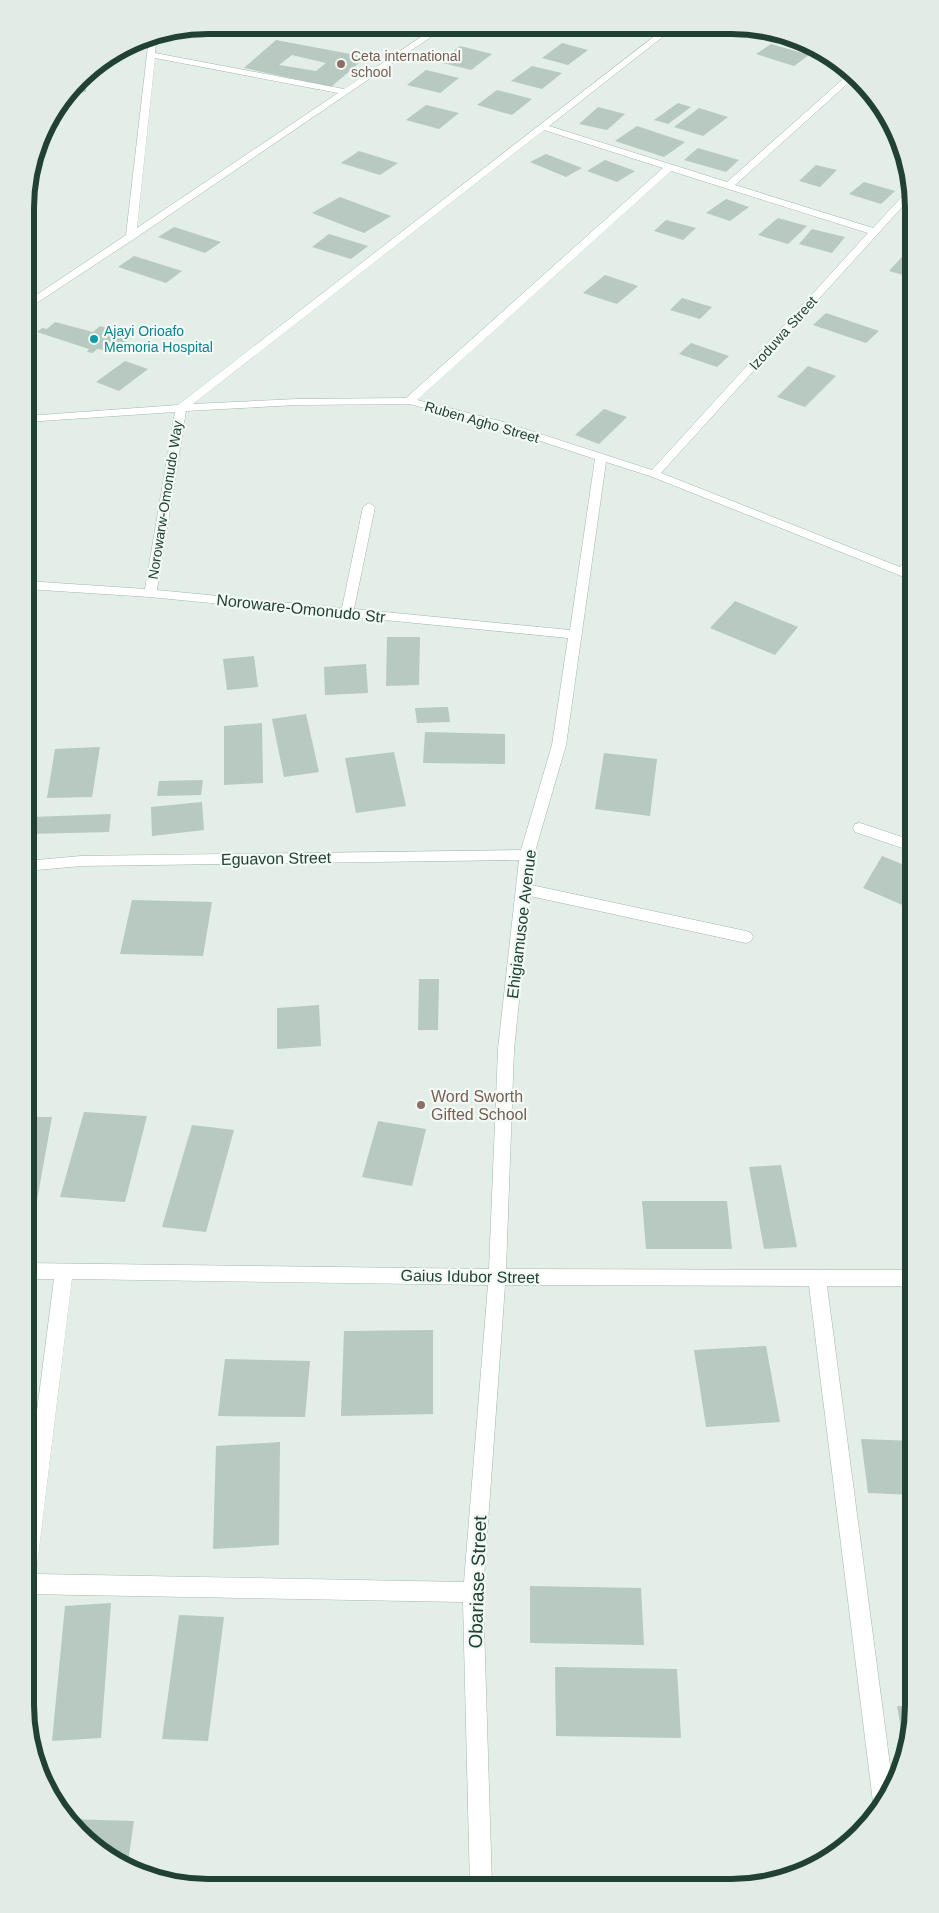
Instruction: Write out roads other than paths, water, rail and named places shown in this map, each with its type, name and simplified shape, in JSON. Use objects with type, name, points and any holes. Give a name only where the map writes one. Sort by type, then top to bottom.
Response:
[{"type":"street","points":[[34,302],[431,34]]},
{"type":"street","points":[[181,408],[662,34]]},
{"type":"street","points":[[130,237],[153,43]]},
{"type":"street","points":[[152,55],[345,92]]},
{"type":"street","points":[[728,186],[848,79]]},
{"type":"street","points":[[543,128],[875,232]]},
{"type":"street","points":[[409,401],[670,167]]},
{"type":"street","name":"Izoduwa Street","points":[[654,474],[875,232],[905,202]]},
{"type":"street","name":"Ruben Agho Street","points":[[34,418],[297,402],[409,401],[496,423],[654,474],[905,574]]},
{"type":"street","name":"Norowarw-Omonudo Way","points":[[150,593],[181,408]]},
{"type":"street","name":"Ehigiamusoe Avenue","points":[[497,1277],[506,1049],[527,855],[559,745],[601,458]]},
{"type":"street","points":[[347,612],[369,507]]},
{"type":"street","name":"Noroware-Omonudo Str","points":[[34,586],[150,593],[576,635]]},
{"type":"street","points":[[860,828],[905,844]]},
{"type":"street","name":"Eguavon Street","points":[[34,865],[81,861],[527,855]]},
{"type":"street","points":[[523,889],[746,938]]},
{"type":"street","name":"Gaius Idubor Street","points":[[34,1271],[497,1277],[905,1278]]},
{"type":"street","points":[[34,1510],[64,1271]]},
{"type":"street","name":"Obariase Street","points":[[481,1879],[473,1592],[497,1277]]},
{"type":"street","points":[[817,1277],[883,1791]]},
{"type":"street","points":[[34,1582],[473,1592]]},
{"type":"place","name":"Ceta international school","points":[[341,64]]},
{"type":"place","name":"Ajayi Orioafo Memoria Hospital","points":[[94,339]]},
{"type":"place","name":"Word Sworth Gifted School","points":[[421,1105]]}]
